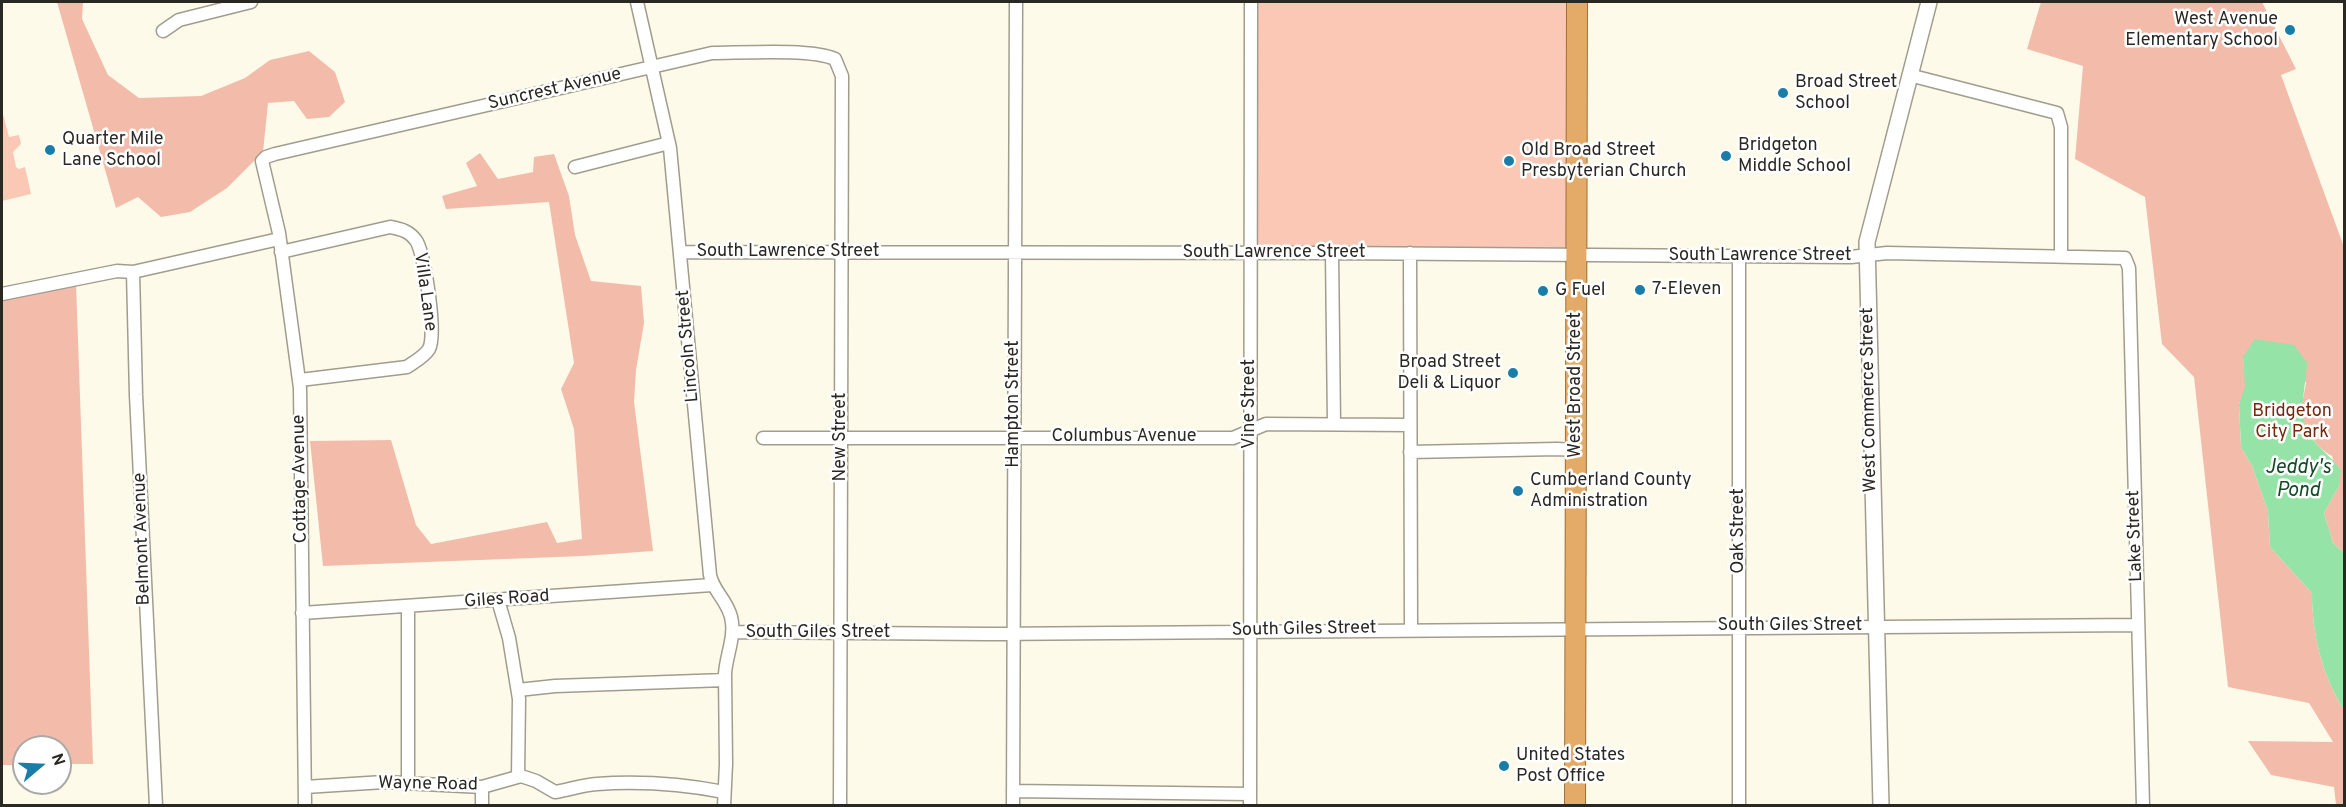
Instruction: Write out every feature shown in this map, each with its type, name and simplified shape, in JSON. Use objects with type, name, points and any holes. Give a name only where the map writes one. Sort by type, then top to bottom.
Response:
[{"type":"highway","name":"West Broad Street","points":[[1575,806],[1577,2]]},
{"type":"street","points":[[164,31],[178,20],[250,2]]},
{"type":"street","name":"Lincoln Street","points":[[637,2],[669,143],[712,585]]},
{"type":"street","name":"Hampton Street","points":[[1013,806],[1016,2]]},
{"type":"street","name":"Vine Street","points":[[1250,800],[1251,2]]},
{"type":"street","name":"West Commerce Street","points":[[1881,806],[1867,242],[1929,2]]},
{"type":"street","name":"Suncrest Avenue","points":[[266,157],[712,53],[818,54],[835,59],[840,69]]},
{"type":"street","name":"New Street","points":[[840,69],[842,252],[840,806]]},
{"type":"street","points":[[1909,75],[2057,113],[2061,127],[2061,256]]},
{"type":"street","points":[[575,167],[669,143]]},
{"type":"street","name":"Cottage Avenue","points":[[266,157],[262,165],[280,245],[300,380],[305,806]]},
{"type":"street","name":"Villa Lane","points":[[2,294],[117,271],[133,272],[390,227],[404,229],[416,241],[422,256],[433,332],[429,348],[421,358],[407,367],[300,380]]},
{"type":"street","name":"South Lawrence Street","points":[[681,252],[1739,256],[1887,254],[2121,257],[2127,261],[2129,266]]},
{"type":"street","points":[[1332,253],[1334,424]]},
{"type":"street","points":[[1410,253],[1410,629]]},
{"type":"street","name":"Oak Street","points":[[1739,256],[1739,806]]},
{"type":"street","name":"Lake Street","points":[[2129,266],[2143,806]]},
{"type":"street","name":"Belmont Avenue","points":[[133,272],[137,407],[156,806]]},
{"type":"street","name":"Columbus Avenue","points":[[763,438],[1233,438],[1266,424],[1410,425]]},
{"type":"street","points":[[1410,452],[1576,450]]},
{"type":"street","points":[[712,585],[727,606],[732,632],[725,659],[724,806]]},
{"type":"street","name":"Giles Road","points":[[302,613],[712,585]]},
{"type":"street","points":[[498,600],[509,638],[518,690],[518,777],[529,778],[555,792],[596,784],[649,783],[684,785],[724,792]]},
{"type":"street","points":[[408,606],[408,783]]},
{"type":"street","name":"South Giles Street","points":[[732,632],[1013,633],[1876,625],[2138,625]]},
{"type":"street","points":[[518,690],[555,686],[725,680]]},
{"type":"street","name":"Wayne Road","points":[[305,787],[384,782],[482,787],[518,777]]},
{"type":"street","points":[[482,787],[482,806]]},
{"type":"street","points":[[554,806],[555,792]]},
{"type":"street","points":[[1013,792],[1250,800]]},
{"type":"shaded area","points":[[57,2],[83,2],[82,19],[108,75],[139,98],[201,96],[245,78],[270,60],[309,51],[335,72],[345,102],[329,117],[307,119],[294,101],[268,103],[263,152],[227,188],[190,212],[161,217],[138,197],[116,208]]},
{"type":"shaded area","points":[[1251,2],[1576,2],[1576,255],[1250,253]]},
{"type":"shaded area","points":[[2041,2],[2262,2],[2296,69],[2281,75],[2344,247],[2344,553],[2333,543],[2324,513],[2339,486],[2332,456],[2312,439],[2302,415],[2306,382],[2243,357],[2246,387],[2239,404],[2241,447],[2252,466],[2268,511],[2270,547],[2312,593],[2314,624],[2320,654],[2336,697],[2344,710],[2344,805],[2336,805],[2334,787],[2271,775],[2248,741],[2333,742],[2309,703],[2228,687],[2194,377],[2162,344],[2145,197],[2075,159],[2083,66],[2027,49]]},
{"type":"shaded area","points":[[2,110],[9,137],[19,135],[21,144],[13,152],[16,167],[19,169],[25,167],[31,194],[2,201]]},
{"type":"shaded area","points":[[480,153],[498,179],[533,172],[534,157],[554,154],[569,196],[575,235],[591,281],[641,286],[644,323],[636,370],[634,402],[653,551],[583,556],[323,566],[310,441],[391,440],[416,525],[431,544],[547,522],[557,543],[582,539],[574,429],[561,389],[574,363],[549,202],[446,209],[442,196],[477,186],[466,163]]},
{"type":"shaded area","points":[[76,283],[93,764],[72,764],[72,735],[12,735],[12,765],[2,765],[2,299]]},
{"type":"water","name":"Jeddy's Pond","points":[[2255,339],[2294,345],[2307,363],[2303,403],[2304,422],[2313,440],[2341,471],[2339,486],[2324,513],[2333,543],[2344,553],[2344,710],[2330,683],[2320,654],[2314,624],[2312,593],[2270,547],[2268,511],[2252,466],[2241,447],[2239,404],[2245,387],[2243,357]]},
{"type":"place","name":"West Avenue Elementary School","points":[[2290,30]]},
{"type":"place","name":"Broad Street School","points":[[1783,93]]},
{"type":"place","name":"Quarter Mile Lane School","points":[[50,150]]},
{"type":"place","name":"Bridgeton Middle School","points":[[1726,156]]},
{"type":"place","name":"Old Broad Street Presbyterian Church","points":[[1509,161]]},
{"type":"place","name":"7-Eleven","points":[[1640,290]]},
{"type":"place","name":"G Fuel","points":[[1543,291]]},
{"type":"place","name":"Broad Street Deli & Liquor","points":[[1513,373]]},
{"type":"place","name":"Cumberland County Administration","points":[[1518,491]]},
{"type":"place","name":"United States Post Office","points":[[1504,766]]},
{"type":"park label","name":"Bridgeton City Park","points":[[2292,422]]}]
